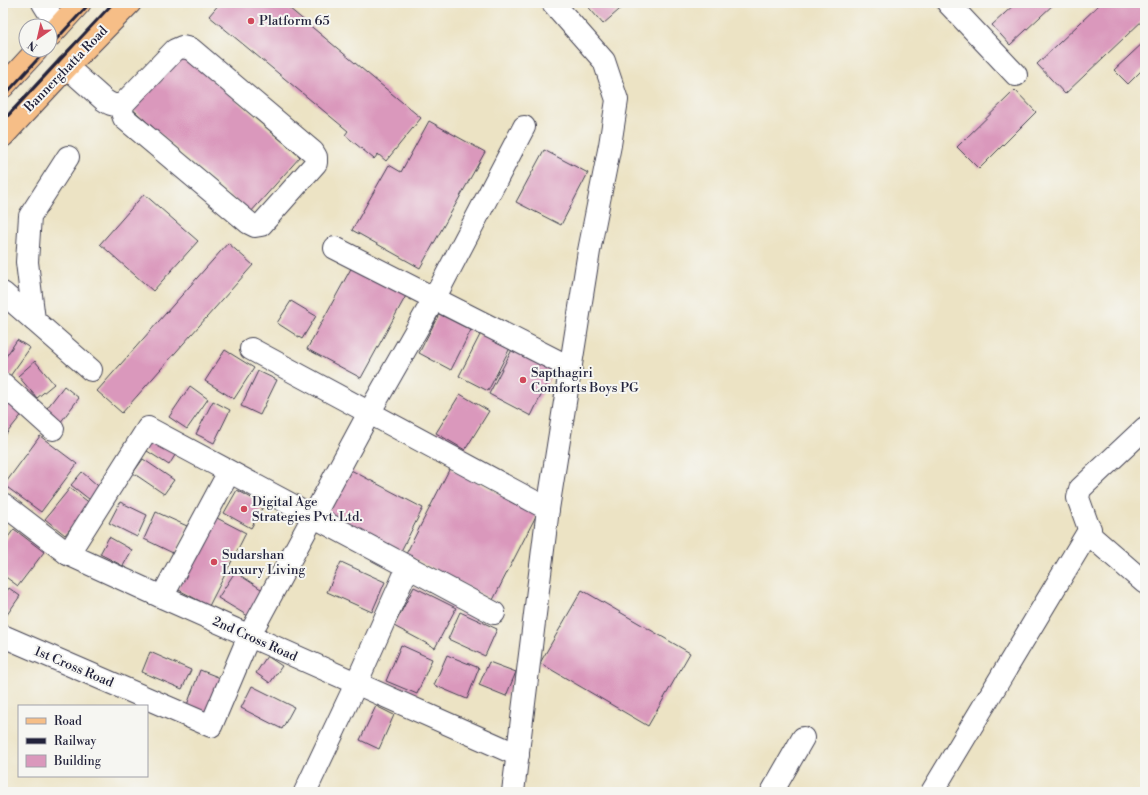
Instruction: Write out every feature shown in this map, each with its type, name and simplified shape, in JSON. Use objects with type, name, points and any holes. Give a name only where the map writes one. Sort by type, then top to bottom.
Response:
[{"type":"main road","points":[[58,27],[80,3]]},
{"type":"main road","name":"Bannerghatta Road","points":[[3,136],[67,67],[130,3]]},
{"type":"main road","points":[[3,87],[30,58]]},
{"type":"street","points":[[43,3],[49,18]]},
{"type":"street","points":[[513,792],[548,509],[590,251],[617,100],[604,61],[553,3]]},
{"type":"street","points":[[948,3],[1016,75]]},
{"type":"street","points":[[67,67],[109,104],[116,106],[123,104],[175,50],[182,47],[191,49],[313,152],[316,156],[316,163],[261,225],[255,226],[249,223],[124,118],[122,112],[123,104]]},
{"type":"street","points":[[249,636],[369,414],[434,299],[524,127]]},
{"type":"street","points":[[34,320],[27,262],[30,216],[68,157]]},
{"type":"street","points":[[335,248],[571,368]]},
{"type":"street","points":[[3,293],[91,370]]},
{"type":"street","points":[[251,350],[548,509]]},
{"type":"street","points":[[3,384],[52,429]]},
{"type":"street","points":[[68,554],[148,428],[494,613]]},
{"type":"street","points":[[1145,428],[1080,489],[1078,498],[1092,537],[1145,583]]},
{"type":"street","points":[[162,597],[229,472]]},
{"type":"street","name":"2nd Cross Road","points":[[3,504],[68,554],[356,684],[518,755]]},
{"type":"street","points":[[932,792],[1090,529]]},
{"type":"street","points":[[305,792],[356,684],[408,567]]},
{"type":"street","name":"1st Cross Road","points":[[3,636],[212,726],[249,636]]},
{"type":"street","points":[[772,792],[803,738]]},
{"type":"building","points":[[220,3],[283,3],[421,118],[386,161],[378,154],[374,159],[345,135],[348,131],[209,16]]},
{"type":"building","points":[[585,3],[627,3],[603,24]]},
{"type":"building","points":[[1016,3],[1055,3],[1010,45],[992,25]]},
{"type":"building","points":[[1101,3],[1145,3],[1145,18],[1065,94],[1037,64]]},
{"type":"building","points":[[1145,41],[1145,67],[1128,84],[1114,70]]},
{"type":"building","points":[[180,51],[300,157],[250,213],[130,107]]},
{"type":"building","points":[[1015,90],[1036,112],[979,169],[957,147]]},
{"type":"building","points":[[429,121],[485,152],[420,268],[352,230],[389,165],[401,172]]},
{"type":"building","points":[[544,150],[588,173],[561,225],[516,202]]},
{"type":"building","points":[[144,194],[198,241],[153,291],[100,244]]},
{"type":"building","points":[[228,243],[253,265],[122,413],[97,391]]},
{"type":"building","points":[[354,263],[408,292],[361,378],[307,349]]},
{"type":"building","points":[[291,301],[316,316],[302,339],[277,323]]},
{"type":"building","points":[[439,314],[471,330],[451,370],[419,353]]},
{"type":"building","points":[[482,331],[511,346],[488,391],[459,376]]},
{"type":"building","points":[[17,340],[30,348],[8,379],[3,376],[3,361]]},
{"type":"building","name":"Sapthagiri Comforts Boys PG","points":[[515,344],[556,365],[531,416],[489,394]]},
{"type":"building","points":[[225,350],[254,368],[234,399],[205,381]]},
{"type":"building","points":[[35,361],[54,384],[37,398],[18,376]]},
{"type":"building","points":[[258,371],[277,380],[260,415],[241,406]]},
{"type":"building","points":[[64,386],[79,398],[60,423],[44,412]]},
{"type":"building","points":[[190,386],[208,399],[187,429],[169,417]]},
{"type":"building","points":[[460,394],[489,411],[465,450],[436,433]]},
{"type":"building","points":[[3,397],[23,413],[3,438]]},
{"type":"building","points":[[213,401],[230,410],[214,443],[196,434]]},
{"type":"building","points":[[40,436],[77,464],[41,512],[4,485]]},
{"type":"building","points":[[153,437],[177,452],[169,465],[144,449]]},
{"type":"building","points":[[143,459],[174,480],[164,494],[133,473]]},
{"type":"building","points":[[450,468],[537,514],[493,600],[406,554]]},
{"type":"building","points":[[349,469],[423,508],[401,551],[327,512]]},
{"type":"building","points":[[82,472],[104,491],[94,503],[71,485]]},
{"type":"building","points":[[70,488],[91,504],[65,535],[45,519]]},
{"type":"building","name":"Digital Age Strategies Pvt. Ltd.","points":[[237,490],[264,505],[251,528],[224,513]]},
{"type":"building","points":[[120,502],[147,515],[137,537],[109,523]]},
{"type":"building","points":[[156,512],[187,526],[175,554],[144,539]]},
{"type":"building","points":[[215,517],[246,533],[209,606],[177,589]]},
{"type":"building","points":[[14,529],[44,552],[18,586],[3,575],[3,544]]},
{"type":"building","points":[[109,537],[132,550],[123,566],[100,554]]},
{"type":"building","points":[[341,562],[385,582],[372,612],[327,592]]},
{"type":"building","points":[[235,572],[264,591],[248,616],[218,598]]},
{"type":"building","points":[[414,587],[456,608],[435,648],[394,626]]},
{"type":"building","points":[[9,588],[20,596],[4,619],[3,597]]},
{"type":"building","points":[[582,590],[690,653],[648,726],[540,663]]},
{"type":"building","points":[[460,612],[497,629],[485,656],[448,639]]},
{"type":"building","points":[[401,645],[432,659],[417,694],[386,681]]},
{"type":"building","points":[[150,652],[191,670],[182,689],[142,672]]},
{"type":"building","points":[[447,655],[479,668],[467,699],[434,685]]},
{"type":"building","points":[[267,656],[282,666],[270,683],[256,673]]},
{"type":"building","points":[[489,662],[516,672],[506,696],[479,685]]},
{"type":"building","points":[[200,670],[223,679],[210,714],[187,705]]},
{"type":"building","points":[[252,686],[294,707],[282,729],[241,708]]},
{"type":"building","points":[[376,706],[394,715],[379,749],[360,740]]},
{"type":"railway","points":[[58,37],[90,3]]},
{"type":"railway","points":[[3,121],[113,3]]},
{"type":"railway","points":[[3,97],[39,58]]},
{"type":"place","name":"Platform 65","points":[[251,21]]},
{"type":"place","name":"Sapthagiri Comforts Boys PG","points":[[523,380]]},
{"type":"place","name":"Digital Age Strategies Pvt. Ltd.","points":[[244,509]]},
{"type":"place","name":"Sudarshan Luxury Living","points":[[214,562]]}]
